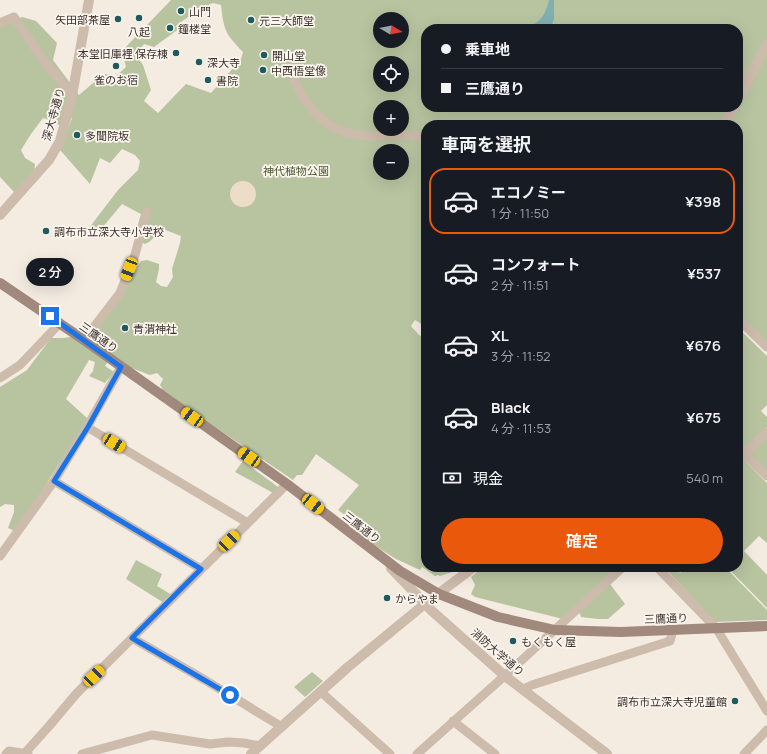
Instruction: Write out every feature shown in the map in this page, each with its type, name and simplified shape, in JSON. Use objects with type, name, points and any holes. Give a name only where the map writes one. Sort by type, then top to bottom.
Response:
[{"type":"main road","name":"三鷹通り","points":[[0,283],[84,340],[287,484],[382,558],[417,583],[439,594],[498,617],[555,630],[598,632],[767,626]]},
{"type":"street","name":"深大寺通り","points":[[0,215],[55,151],[63,132],[72,96],[89,0]]},
{"type":"street","points":[[0,23],[14,17],[41,57],[72,96]]},
{"type":"street","points":[[743,90],[767,44]]},
{"type":"street","points":[[283,58],[298,88],[311,108],[317,115],[336,129],[359,135],[375,136],[402,134],[421,137]]},
{"type":"street","points":[[84,340],[120,293],[134,258],[146,212]]},
{"type":"street","points":[[0,378],[20,365],[60,324]]},
{"type":"street","points":[[743,324],[767,347]]},
{"type":"street","points":[[0,556],[54,481],[88,427],[121,367]]},
{"type":"street","points":[[88,427],[248,523]]},
{"type":"street","points":[[743,454],[767,432]]},
{"type":"street","points":[[743,458],[767,476]]},
{"type":"street","points":[[54,481],[201,569]]},
{"type":"street","points":[[6,754],[9,751],[26,754],[77,693],[287,484]]},
{"type":"street","name":"消防大学通り","points":[[382,558],[432,611],[505,676],[604,753]]},
{"type":"street","points":[[251,754],[348,667],[426,603],[468,572]]},
{"type":"street","points":[[417,754],[505,676],[618,572]]},
{"type":"street","points":[[662,572],[716,628],[767,711]]},
{"type":"street","points":[[523,689],[670,641],[673,630]]},
{"type":"street","points":[[132,638],[282,727]]},
{"type":"street","points":[[321,692],[390,754]]},
{"type":"street","points":[[454,721],[495,754]]},
{"type":"street","points":[[744,754],[767,730]]},
{"type":"street","points":[[82,754],[152,736],[210,744],[228,742],[260,746]]},
{"type":"green space","name":"神代植物公園","points":[[171,0],[767,0],[767,343],[743,320],[743,120],[421,120],[421,324],[415,320],[411,326],[421,336],[420,570],[396,559],[366,540],[362,527],[338,510],[359,485],[316,454],[302,475],[297,475],[293,480],[174,399],[160,392],[162,388],[160,385],[163,379],[157,373],[150,375],[126,366],[111,357],[105,366],[114,372],[105,383],[89,376],[93,371],[95,362],[89,360],[66,399],[88,419],[15,531],[8,528],[14,512],[14,505],[5,504],[0,507],[0,387],[27,370],[51,338],[64,338],[82,335],[115,305],[141,261],[147,260],[159,264],[156,282],[161,286],[167,287],[173,277],[172,269],[181,236],[163,229],[145,244],[134,238],[141,214],[122,204],[102,228],[98,230],[89,228],[118,190],[138,170],[140,161],[135,155],[122,149],[110,163],[100,158],[90,184],[60,150],[72,118],[63,120],[61,126],[43,118],[31,134],[21,150],[25,158],[35,164],[34,174],[16,194],[0,177],[0,26],[22,17],[36,21],[57,43],[53,60],[79,95],[106,74],[115,77],[126,67],[122,51]],"holes":[[[213,3],[221,5],[226,31],[243,52],[241,59],[211,93],[186,84],[158,113],[144,101],[151,90],[143,65],[136,55],[144,44],[154,47],[180,28],[181,22],[201,8]]]},
{"type":"green space","points":[[743,333],[767,356],[767,405],[761,411],[767,417],[767,427],[743,449]]},
{"type":"green space","points":[[767,437],[767,474],[749,453]]},
{"type":"green space","points":[[744,460],[767,483],[767,543],[759,536],[744,551],[767,575],[767,608],[732,572],[743,572]]},
{"type":"green space","points":[[243,461],[278,487],[273,493],[235,472]]},
{"type":"green space","points":[[136,560],[162,574],[157,586],[172,595],[164,603],[126,579]]},
{"type":"green space","points":[[429,572],[452,572],[440,576],[435,576]]},
{"type":"green space","points":[[477,572],[614,572],[563,619],[475,597],[471,594],[475,585],[471,577]]},
{"type":"green space","points":[[669,572],[730,572],[767,610],[767,620],[715,622]]},
{"type":"green space","points":[[610,584],[625,604],[608,619],[581,617],[579,611]]},
{"type":"green space","points":[[312,672],[323,681],[305,697],[294,687]]},
{"type":"shaded area","points":[[243,181],[252,185],[256,194],[252,203],[243,207],[234,203],[230,194],[234,185]]},
{"type":"water","points":[[549,0],[554,0],[554,19],[552,24],[534,24],[543,16]]},
{"type":"place","name":"山門","points":[[181,11]]},
{"type":"place","name":"八起","points":[[139,18]]},
{"type":"place","name":"矢田部茶屋","points":[[118,19]]},
{"type":"place","name":"元三大師堂","points":[[251,20]]},
{"type":"place","name":"鐘楼堂","points":[[170,28]]},
{"type":"place","name":"本堂旧庫裡 保存棟","points":[[176,53]]},
{"type":"place","name":"開山堂","points":[[264,55]]},
{"type":"place","name":"深大寺","points":[[199,62]]},
{"type":"place","name":"雀のお宿","points":[[116,66]]},
{"type":"place","name":"中西悟堂像","points":[[263,70]]},
{"type":"place","name":"書院","points":[[208,80]]},
{"type":"place","name":"多聞院坂","points":[[77,135]]},
{"type":"place","name":"調布市立深大寺小学校","points":[[46,231]]},
{"type":"place","name":"青渭神社","points":[[125,328]]},
{"type":"place","name":"からやま","points":[[387,598]]},
{"type":"place","name":"もくもく屋","points":[[513,641]]},
{"type":"place","name":"調布市立深大寺児童館","points":[[735,701]]},
{"type":"route","points":[[50,316],[121,367],[88,427],[54,481],[201,569],[132,638],[230,695]]}]
